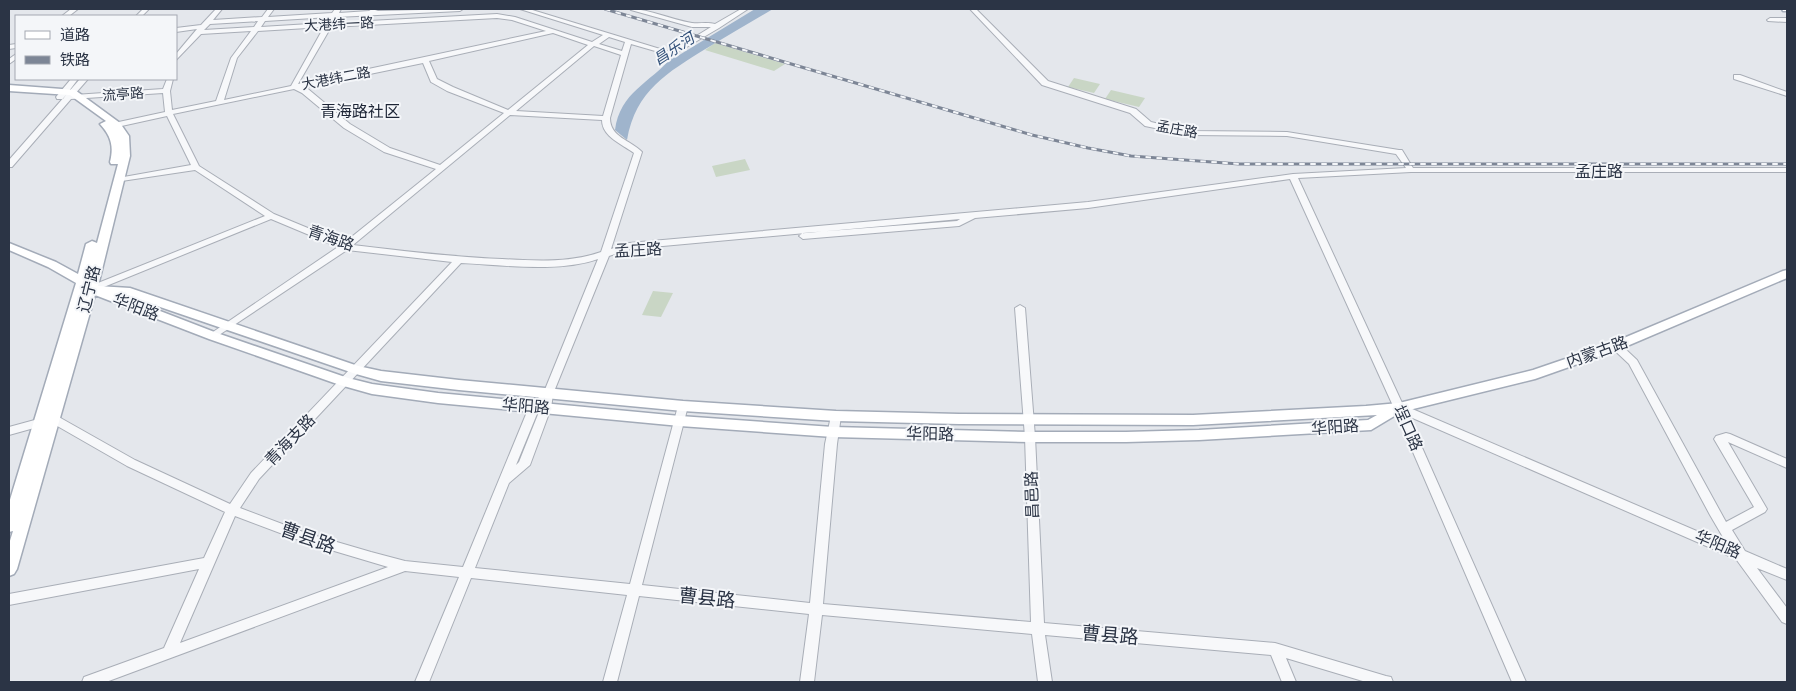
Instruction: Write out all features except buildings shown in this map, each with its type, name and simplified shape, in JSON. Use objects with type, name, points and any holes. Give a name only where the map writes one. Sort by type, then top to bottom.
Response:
[{"type":"main road","points":[[9,88],[69,95],[117,126]]},
{"type":"main road","points":[[9,92],[69,95]]},
{"type":"main road","name":"辽宁路","points":[[69,95],[110,128],[117,145],[116,158],[86,285]]},
{"type":"main road","name":"辽宁路","points":[[9,526],[47,421],[118,180],[126,144],[123,132],[117,126]]},
{"type":"main road","points":[[9,246],[86,285]]},
{"type":"main road","name":"内蒙古路","points":[[1399,408],[1535,374],[1616,346],[1787,274]]},
{"type":"main road","name":"华阳路","points":[[86,285],[126,291],[356,370],[381,376],[548,394],[683,406],[836,416],[1193,420],[1399,408]]},
{"type":"main road","name":"华阳路","points":[[86,285],[213,336],[346,382],[372,389],[438,398],[540,408],[680,421],[833,432],[1030,437],[1199,435],[1371,425],[1399,408]]},
{"type":"main road","name":"辽宁路","points":[[9,569],[19,494]]},
{"type":"street","points":[[178,56],[219,9]]},
{"type":"street","points":[[219,102],[234,58],[271,9]]},
{"type":"street","points":[[364,9],[377,13]]},
{"type":"street","name":"大港纬一路","points":[[203,27],[335,12],[377,13],[460,9]]},
{"type":"street","points":[[523,9],[671,54],[745,9]]},
{"type":"street","points":[[633,9],[692,25],[708,24],[717,27]]},
{"type":"street","name":"孟庄路","points":[[973,9],[1045,83],[1133,110],[1148,124],[1189,134],[1287,134],[1343,142],[1399,152],[1411,170]]},
{"type":"street","points":[[335,12],[295,82],[294,87],[305,91],[347,126],[387,150],[442,168]]},
{"type":"street","name":"大港纬一路","points":[[203,27],[257,28],[497,16],[513,18],[624,54]]},
{"type":"street","points":[[1770,20],[1787,20]]},
{"type":"street","points":[[178,30],[203,27]]},
{"type":"street","name":"大港纬二路","points":[[117,126],[169,112],[425,60],[554,31]]},
{"type":"street","points":[[213,336],[346,247],[593,44],[608,35]]},
{"type":"street","points":[[422,682],[505,480],[524,465],[540,408],[548,394],[606,252],[638,152],[610,133],[606,126],[606,118],[628,42]]},
{"type":"street","points":[[425,60],[434,80],[450,89],[509,113],[606,118]]},
{"type":"street","points":[[1737,77],[1787,94]]},
{"type":"street","points":[[9,165],[69,95],[74,80]]},
{"type":"street","points":[[9,157],[83,80]]},
{"type":"street","points":[[118,180],[196,167],[169,112],[166,91],[170,80]]},
{"type":"street","name":"流亭路","points":[[69,95],[166,91]]},
{"type":"street","name":"青海路","points":[[196,167],[271,216],[346,247],[459,260],[542,264],[585,261],[606,252]]},
{"type":"street","name":"孟庄路","points":[[606,252],[629,246],[956,215],[1088,205],[1293,176],[1411,170],[1787,170]]},
{"type":"street","name":"埕口路","points":[[1293,176],[1399,408],[1519,682]]},
{"type":"street","points":[[86,285],[271,216]]},
{"type":"street","name":"青海支路","points":[[169,652],[231,511],[256,476],[459,260]]},
{"type":"street","name":"昌邑路","points":[[1020,308],[1030,437],[1038,628],[1046,682]]},
{"type":"street","points":[[1616,346],[1633,362],[1724,528],[1740,554],[1787,618]]},
{"type":"street","points":[[610,682],[636,591],[683,406]]},
{"type":"street","name":"华阳路","points":[[1399,408],[1787,575]]},
{"type":"street","points":[[806,682],[816,609],[836,416]]},
{"type":"street","points":[[9,431],[47,421]]},
{"type":"street","name":"曹县路","points":[[47,421],[231,511],[353,554],[405,566],[816,609],[1275,649],[1386,682]]},
{"type":"street","points":[[1724,528],[1761,509],[1720,439],[1726,437],[1787,464]]},
{"type":"street","points":[[9,599],[209,562]]},
{"type":"street","points":[[89,682],[405,566]]},
{"type":"street","points":[[1275,649],[1289,682]]},
{"type":"green space","points":[[715,43],[785,64],[774,71],[705,50]]},
{"type":"green space","points":[[1074,78],[1100,84],[1094,93],[1068,87]]},
{"type":"green space","points":[[1111,90],[1145,98],[1139,107],[1105,99]]},
{"type":"green space","points":[[745,159],[750,170],[716,177],[712,166]]},
{"type":"green space","points":[[653,291],[673,293],[661,317],[642,315]]},
{"type":"water","points":[[755,9],[773,9],[692,57],[666,75],[655,85],[638,108],[631,123],[627,140],[615,130],[618,117],[629,97],[671,58],[676,57]]},
{"type":"railway","points":[[605,9],[1032,135],[1131,156],[1239,164],[1787,164]]},
{"type":"district","name":"青海路社区","points":[[360,111]]},
{"type":"water label","name":"昌乐河","points":[[674,49]]}]
